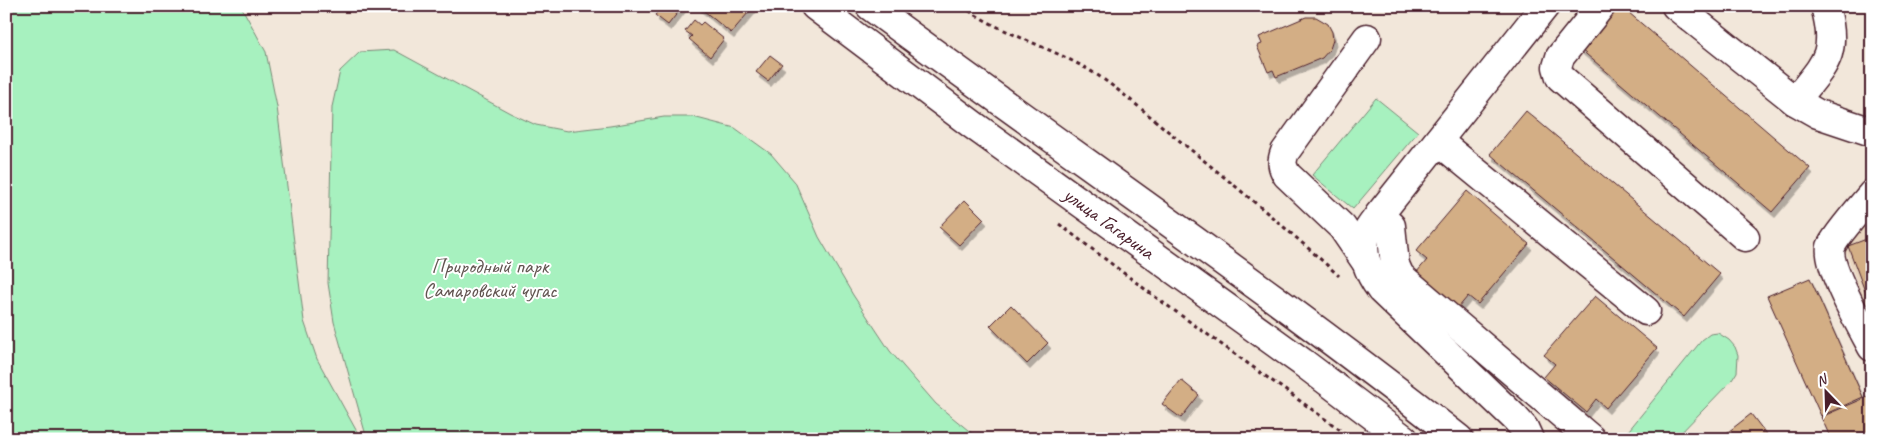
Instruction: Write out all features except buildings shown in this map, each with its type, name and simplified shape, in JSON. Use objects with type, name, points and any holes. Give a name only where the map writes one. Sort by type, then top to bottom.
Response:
[{"type":"main road","name":"улица Гагарина","points":[[815,6],[973,125],[1302,362],[1404,439]]},
{"type":"main road","name":"улица Гагарина","points":[[870,6],[994,98],[1322,334],[1460,439]]},
{"type":"main road","points":[[1366,262],[1367,232],[1545,6]]},
{"type":"main road","points":[[1601,6],[1560,57],[1558,67],[1560,77],[1744,237]]},
{"type":"main road","points":[[1676,6],[1795,101],[1818,114],[1872,132]]},
{"type":"main road","points":[[1795,101],[1826,62],[1832,44],[1826,6]]},
{"type":"main road","points":[[1367,38],[1285,152],[1281,160],[1282,168],[1342,227],[1366,262],[1381,290],[1515,418],[1524,428],[1529,439]]},
{"type":"main road","points":[[1438,141],[1646,311]]},
{"type":"main road","points":[[1872,194],[1837,237],[1831,247],[1831,259],[1848,302],[1872,347]]},
{"type":"main road","points":[[1380,215],[1391,226],[1395,265],[1400,276],[1591,439]]},
{"type":"path","points":[[962,6],[997,26],[1074,61],[1104,79],[1310,249]]},
{"type":"shaded area","points":[[1872,191],[1872,324],[1842,241]]},
{"type":"green space","points":[[6,6],[241,6],[266,52],[277,107],[304,321],[317,359],[361,439],[6,439]]},
{"type":"green space","name":"Природный парк Самаровский чугас","points":[[394,50],[510,113],[536,125],[567,131],[664,117],[693,117],[735,128],[771,154],[795,182],[819,237],[853,295],[890,351],[936,404],[979,439],[367,439],[334,322],[328,283],[332,107],[340,71],[360,52]]},
{"type":"green space","points":[[1376,98],[1418,132],[1353,209],[1312,175]]},
{"type":"green space","points":[[1718,333],[1729,340],[1735,347],[1738,355],[1737,372],[1732,380],[1675,439],[1623,439],[1702,340],[1710,334]]}]
